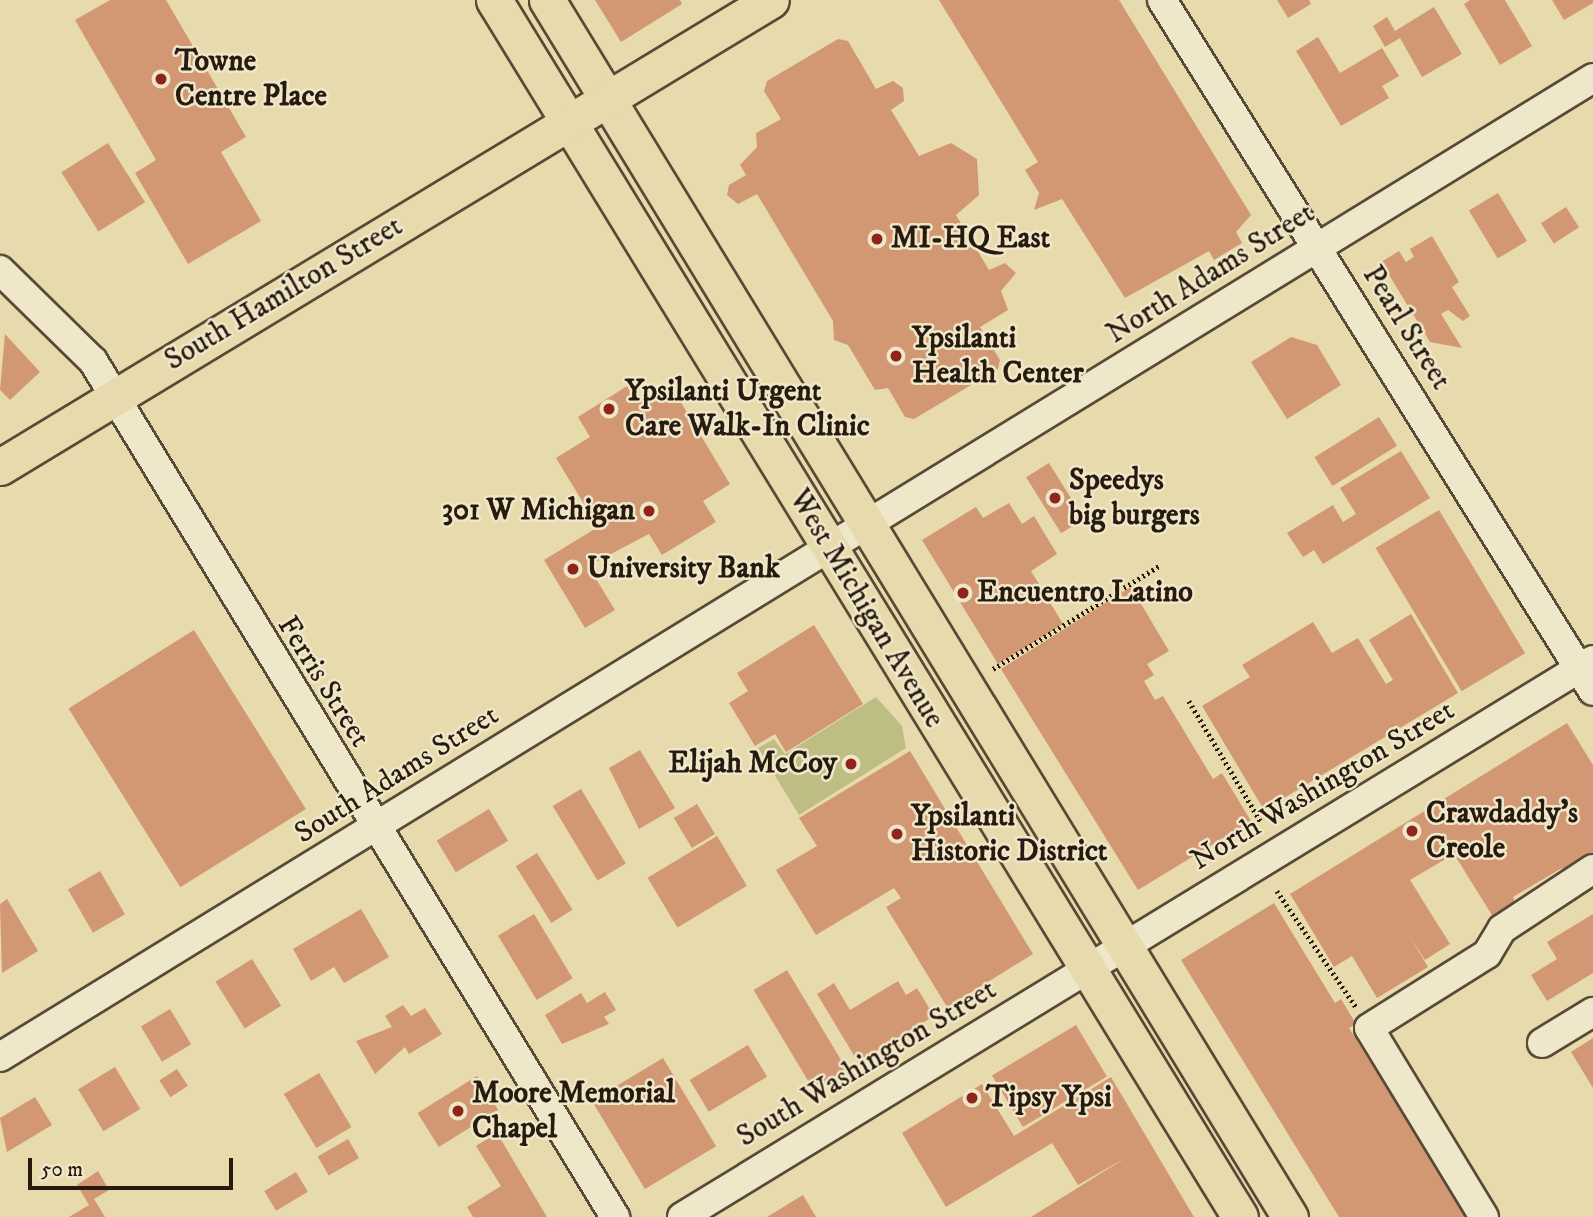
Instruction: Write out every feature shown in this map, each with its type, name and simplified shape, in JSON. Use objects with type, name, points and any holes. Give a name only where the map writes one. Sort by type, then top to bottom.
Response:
[{"type":"main road","name":"West Michigan Avenue","points":[[494,0],[1240,1217]]},
{"type":"main road","name":"West Michigan Avenue","points":[[547,0],[1290,1217]]},
{"type":"main road","name":"South Hamilton Street","points":[[0,467],[771,0]]},
{"type":"street","name":"Pearl Street","points":[[1162,0],[1588,673]]},
{"type":"street","name":"North Adams Street","points":[[828,548],[1593,78]]},
{"type":"street","name":"Ferris Street","points":[[0,270],[63,327],[114,396],[375,830],[615,1217]]},
{"type":"street","name":"South Adams Street","points":[[0,1057],[375,830],[828,548]]},
{"type":"street","name":"North Washington Street","points":[[1087,969],[1588,673]]},
{"type":"street","points":[[1485,1217],[1369,1028],[1487,954],[1502,929],[1593,869]]},
{"type":"street","name":"South Washington Street","points":[[682,1217],[1087,969]]},
{"type":"street","points":[[1542,1044],[1593,1012]]},
{"type":"path","points":[[993,669],[1159,566]]},
{"type":"path","points":[[1189,701],[1261,822]]},
{"type":"path","points":[[1277,891],[1369,1028]]},
{"type":"green space","points":[[876,697],[902,726],[906,748],[799,815],[758,748],[774,739],[785,754]]},
{"type":"building","name":"Towne Centre Place","points":[[110,0],[166,0],[246,137],[221,152],[261,221],[188,264],[135,173],[156,160],[75,20]]},
{"type":"building","points":[[595,0],[680,0],[682,4],[621,42]]},
{"type":"building","points":[[939,0],[1119,0],[1251,215],[1236,232],[1242,243],[1214,260],[1209,251],[1125,298],[1062,199],[1034,210],[1039,193],[1025,170],[1038,162]]},
{"type":"building","points":[[1277,0],[1309,0],[1311,4],[1288,18]]},
{"type":"building","points":[[1470,0],[1505,0],[1532,46],[1500,65],[1464,4]]},
{"type":"building","points":[[1552,0],[1593,0],[1593,3],[1564,20]]},
{"type":"building","points":[[1434,7],[1462,54],[1422,77],[1400,38],[1385,47],[1373,26],[1387,17],[1395,31]]},
{"type":"building","points":[[1318,37],[1340,73],[1382,48],[1399,76],[1382,86],[1389,98],[1341,126],[1296,51]]},
{"type":"building","name":"MI-HQ East","points":[[838,39],[848,41],[876,89],[893,81],[903,88],[904,101],[891,110],[919,156],[951,143],[977,159],[979,195],[956,215],[989,270],[1005,263],[1016,273],[1001,291],[1008,310],[980,327],[1000,360],[998,369],[914,419],[905,417],[888,388],[875,390],[848,345],[834,340],[833,321],[757,194],[738,204],[727,195],[729,185],[746,175],[740,165],[757,147],[756,133],[781,119],[764,91],[767,81]]},
{"type":"building","points":[[108,143],[145,202],[98,232],[61,172]]},
{"type":"building","points":[[1498,193],[1527,241],[1498,259],[1469,211]]},
{"type":"building","points":[[1566,207],[1579,227],[1554,243],[1541,223]]},
{"type":"building","points":[[1432,236],[1459,282],[1452,287],[1470,316],[1463,321],[1448,310],[1441,314],[1462,348],[1430,342],[1381,262],[1399,251],[1406,262],[1414,257],[1410,249]]},
{"type":"building","points":[[5,334],[40,372],[10,400],[0,390]]},
{"type":"building","points":[[1291,337],[1317,345],[1341,385],[1287,419],[1251,362]]},
{"type":"building","name":"301 W Michigan","points":[[632,383],[643,403],[671,386],[730,484],[703,501],[716,522],[662,555],[649,534],[588,566],[615,610],[585,628],[544,560],[598,527],[556,458],[590,437],[578,417]]},
{"type":"building","points":[[1379,417],[1397,446],[1333,486],[1315,457]]},
{"type":"building","points":[[1401,451],[1430,498],[1323,564],[1314,550],[1303,557],[1287,533],[1333,505],[1343,522],[1356,514],[1340,488]]},
{"type":"building","name":"Speedys big burgers","points":[[1049,463],[1084,519],[1061,533],[1026,477]]},
{"type":"building","points":[[1009,503],[1022,524],[1034,516],[1057,554],[1031,571],[1063,624],[998,664],[922,540],[976,507],[983,518]]},
{"type":"building","points":[[1439,510],[1525,653],[1462,691],[1376,548]]},
{"type":"building","points":[[1131,587],[1169,651],[1147,664],[1154,675],[1144,681],[1155,700],[1163,696],[1213,779],[1222,773],[1251,821],[1138,890],[1001,669]]},
{"type":"building","points":[[1411,614],[1458,693],[1264,810],[1202,706],[1250,677],[1242,665],[1313,622],[1332,653],[1358,638],[1386,684],[1393,680],[1369,640]]},
{"type":"building","points":[[814,625],[863,704],[786,752],[775,734],[755,746],[729,703],[748,691],[737,673]]},
{"type":"building","points":[[194,630],[306,809],[180,887],[68,708]]},
{"type":"building","points":[[1567,723],[1593,765],[1593,860],[1566,876],[1562,868],[1513,897],[1517,906],[1495,920],[1454,854],[1410,880],[1450,944],[1425,960],[1409,935],[1428,967],[1377,998],[1352,956],[1334,967],[1290,894]]},
{"type":"building","points":[[640,750],[675,808],[639,829],[609,768]]},
{"type":"building","points":[[910,751],[1033,954],[947,1007],[886,907],[901,898],[894,888],[816,935],[776,870],[817,846],[799,818]]},
{"type":"building","points":[[581,789],[626,864],[598,881],[553,806]]},
{"type":"building","points":[[697,804],[715,834],[692,848],[674,818]]},
{"type":"building","points":[[489,809],[508,841],[456,872],[437,840]]},
{"type":"building","points":[[717,836],[747,886],[677,927],[648,878]]},
{"type":"building","points":[[537,853],[573,910],[551,923],[516,866]]},
{"type":"building","points":[[100,871],[125,914],[93,933],[68,890]]},
{"type":"building","points":[[7,899],[38,951],[2,973],[0,904]]},
{"type":"building","points":[[1274,903],[1335,1003],[1341,999],[1356,1024],[1349,1028],[1468,1217],[1339,1217],[1181,960]]},
{"type":"building","points":[[361,909],[389,957],[344,983],[334,967],[311,981],[293,949]]},
{"type":"building","points":[[534,914],[573,978],[537,1000],[498,936]]},
{"type":"building","points":[[1593,914],[1593,973],[1547,1001],[1531,975],[1557,959],[1547,942]]},
{"type":"building","points":[[252,959],[281,1006],[245,1028],[216,982]]},
{"type":"building","points":[[787,970],[847,1069],[813,1090],[754,990]]},
{"type":"building","points":[[898,981],[906,995],[917,988],[934,1016],[858,1062],[817,994],[834,983],[850,1010]]},
{"type":"building","points":[[605,992],[616,1010],[604,1017],[609,1024],[562,1044],[545,1015],[581,993],[587,1003]]},
{"type":"building","points":[[403,1005],[411,1016],[425,1008],[442,1034],[409,1054],[405,1047],[375,1074],[356,1041],[392,1027],[385,1016]]},
{"type":"building","points":[[170,1009],[191,1044],[162,1062],[141,1027]]},
{"type":"building","points":[[1076,1025],[1107,1076],[1023,1127],[992,1075]]},
{"type":"building","points":[[1593,1038],[1593,1088],[1571,1052]]},
{"type":"building","points":[[748,1045],[767,1077],[709,1112],[690,1080]]},
{"type":"building","points":[[663,1058],[716,1146],[645,1189],[592,1101]]},
{"type":"building","points":[[115,1067],[140,1109],[103,1131],[78,1089]]},
{"type":"building","points":[[177,1069],[188,1086],[170,1097],[159,1080]]},
{"type":"building","points":[[319,1073],[351,1127],[316,1148],[284,1094]]},
{"type":"building","name":"Moore Memorial Chapel","points":[[477,1076],[498,1110],[439,1147],[418,1113]]},
{"type":"building","points":[[1111,1077],[1194,1217],[1031,1217],[1127,1157],[1078,1185],[1052,1143],[946,1207],[902,1133],[982,1084],[1014,1136]]},
{"type":"building","points":[[35,1097],[52,1125],[7,1152],[0,1118]]},
{"type":"building","points":[[497,1133],[547,1217],[473,1217],[467,1207],[501,1186],[476,1146]]},
{"type":"building","points":[[348,1139],[359,1158],[329,1176],[318,1156]]},
{"type":"building","points":[[98,1171],[109,1190],[94,1199],[105,1217],[69,1217],[89,1205],[77,1185]]},
{"type":"building","points":[[296,1172],[308,1192],[276,1211],[264,1191]]},
{"type":"building","points":[[803,1195],[816,1217],[767,1217]]},
{"type":"place","name":"Towne Centre Place","points":[[161,79]]},
{"type":"place","name":"MI-HQ East","points":[[877,239]]},
{"type":"place","name":"Ypsilanti Health Center","points":[[896,356]]},
{"type":"place","name":"Ypsilanti Urgent Care Walk-In Clinic","points":[[609,409]]},
{"type":"place","name":"Speedys big burgers","points":[[1055,498]]},
{"type":"place","name":"301 W Michigan","points":[[649,511]]},
{"type":"place","name":"University Bank","points":[[573,569]]},
{"type":"place","name":"Encuentro Latino","points":[[963,593]]},
{"type":"place","name":"Elijah McCoy","points":[[851,764]]},
{"type":"place","name":"Crawdaddy's Creole","points":[[1412,831]]},
{"type":"place","name":"Ypsilanti Historic District","points":[[897,834]]},
{"type":"place","name":"Tipsy Ypsi","points":[[972,1098]]},
{"type":"place","name":"Moore Memorial Chapel","points":[[458,1111]]}]
